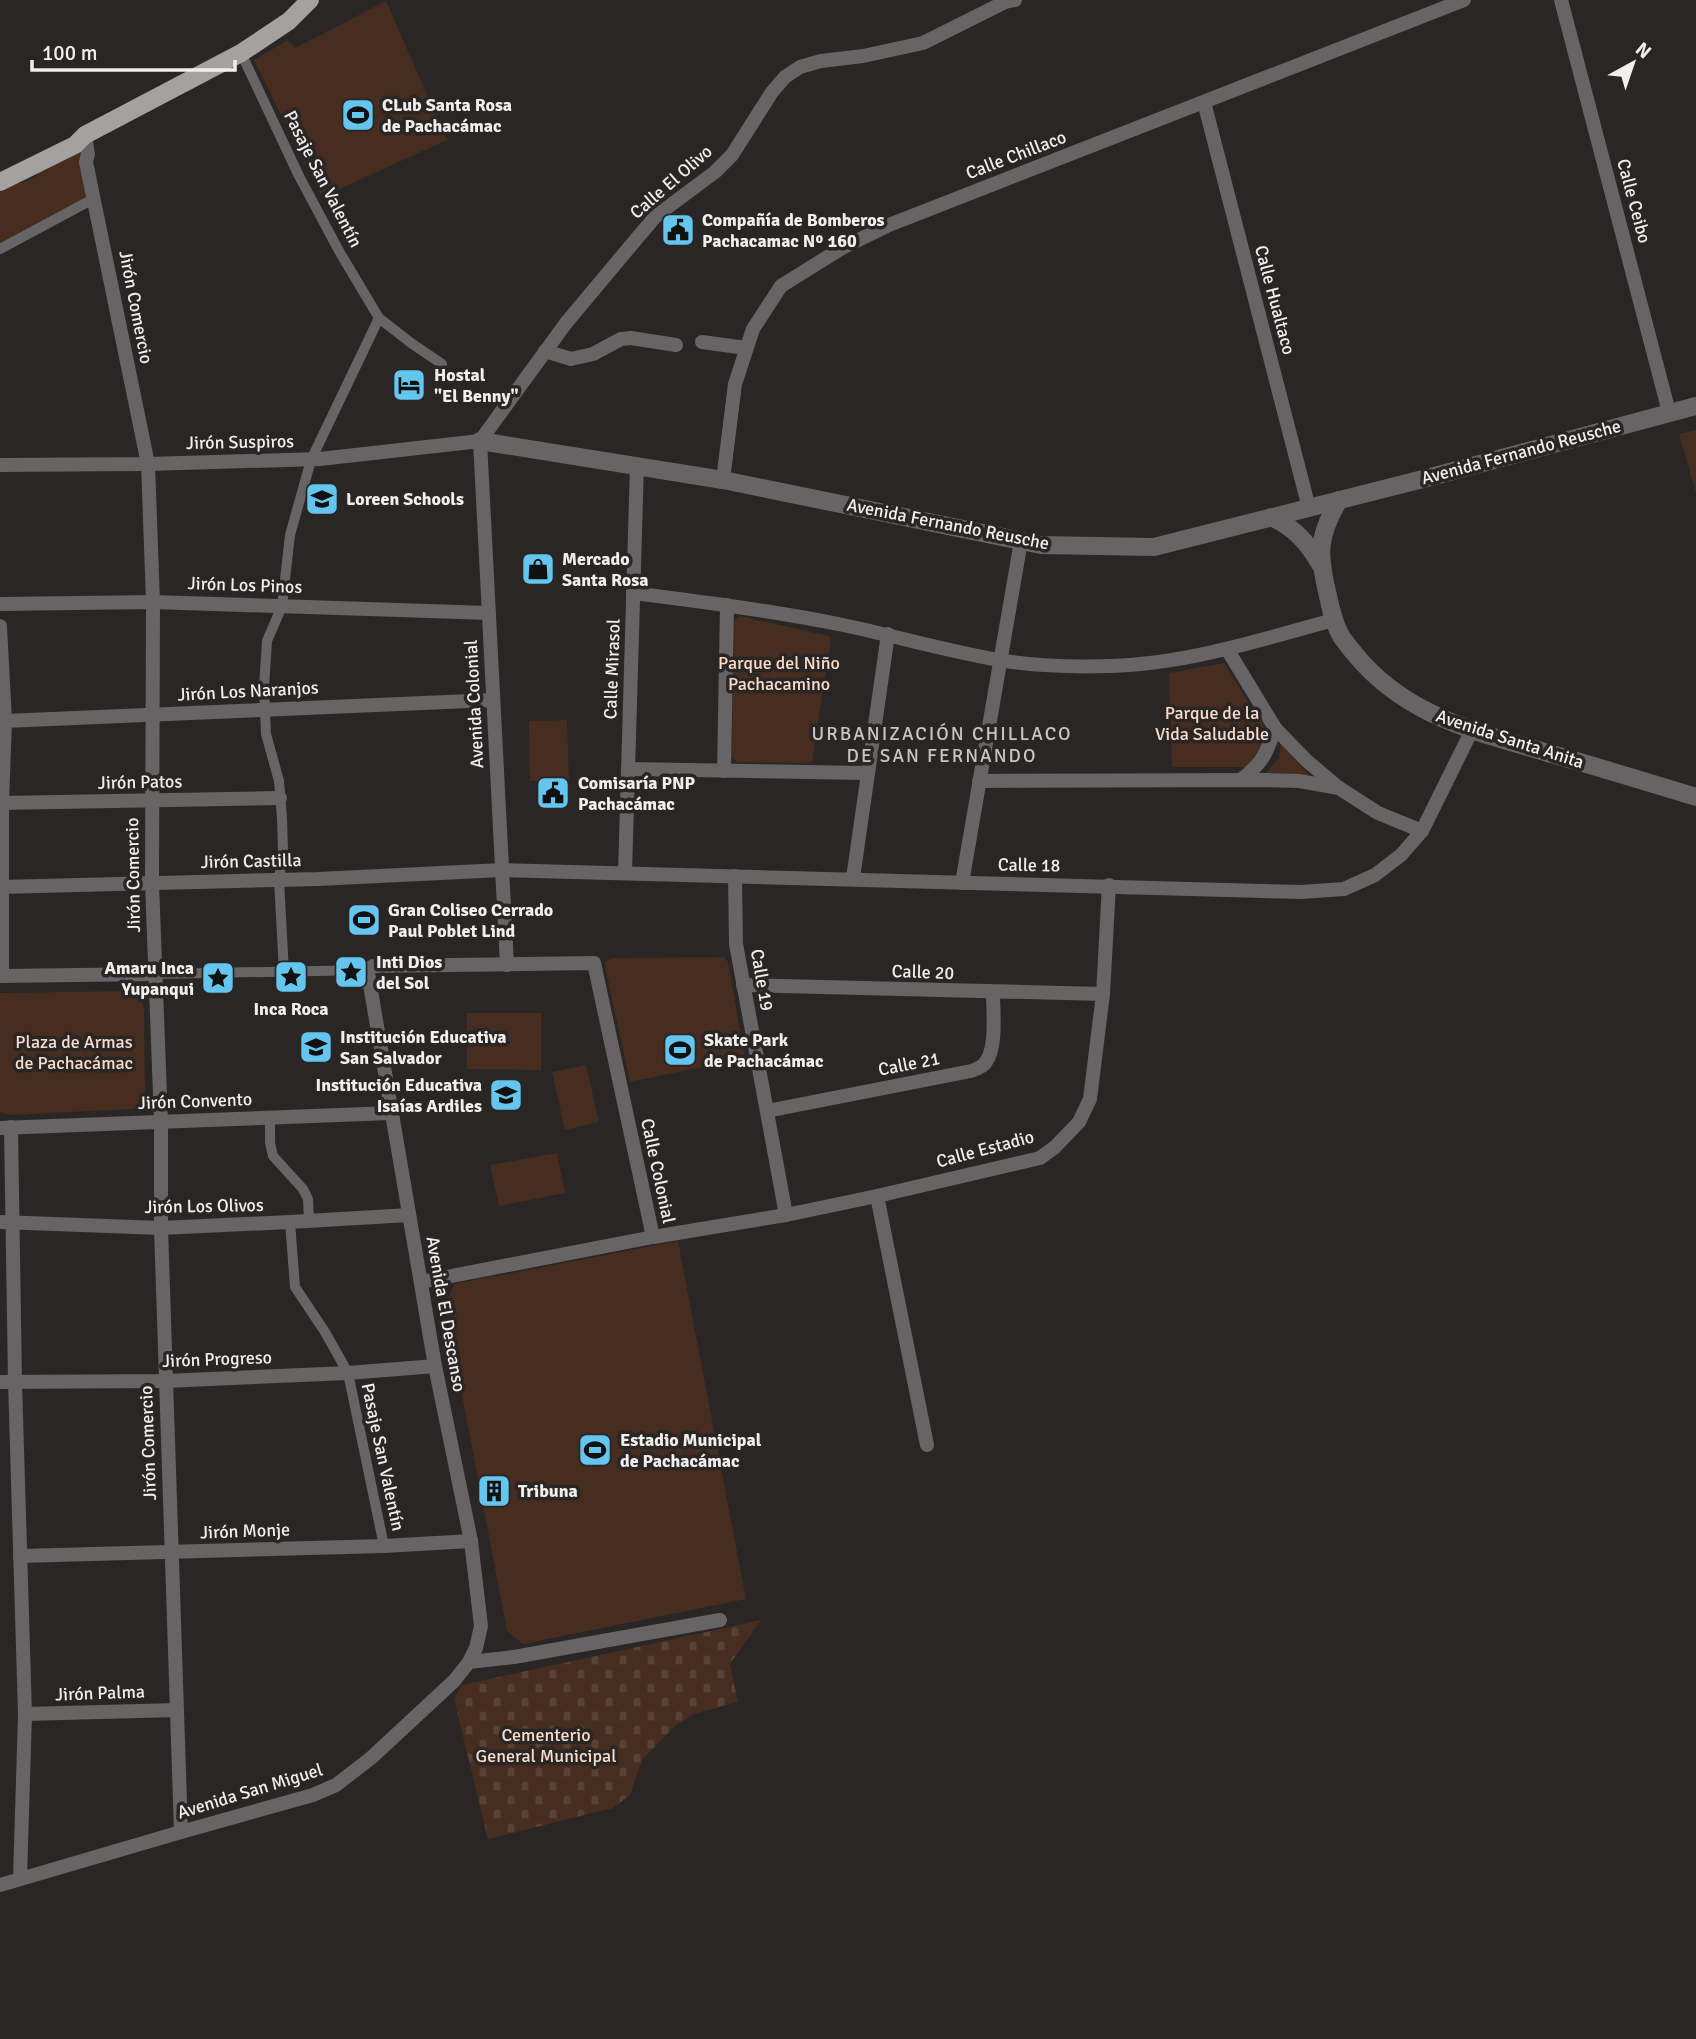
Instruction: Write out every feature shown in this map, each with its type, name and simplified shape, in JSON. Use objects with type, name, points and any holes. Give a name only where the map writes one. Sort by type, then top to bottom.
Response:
[{"type":"main road","points":[[0,182],[75,145],[85,135],[241,52],[289,20],[310,0]]},
{"type":"main road","points":[[0,169],[74,134],[85,135]]},
{"type":"street","name":"Calle El Olivo","points":[[480,441],[566,323],[656,216],[715,172],[732,155],[772,92],[785,78],[800,67],[821,61],[863,56],[923,43],[1014,0]]},
{"type":"street","name":"Calle Chillaco","points":[[723,480],[735,384],[753,329],[781,286],[842,248],[889,225],[1464,0]]},
{"type":"street","name":"Calle Ceibo","points":[[1561,0],[1669,412]]},
{"type":"street","name":"Pasaje San Valentín","points":[[241,52],[305,187],[379,318],[442,364]]},
{"type":"street","name":"Calle Hualtaco","points":[[1204,102],[1309,508]]},
{"type":"street","name":"Jirón Comercio","points":[[85,135],[88,154],[86,162],[148,464],[153,602],[152,883],[161,1121],[165,1381],[181,1832]]},
{"type":"street","points":[[0,249],[95,198]]},
{"type":"street","points":[[284,972],[279,880],[284,850],[279,781],[266,734],[264,687],[267,641],[282,606],[289,535],[311,460],[379,318]]},
{"type":"street","points":[[545,351],[571,359],[593,354],[621,339],[676,345]]},
{"type":"street","points":[[702,342],[746,348]]},
{"type":"street","name":"Avenida Fernando Reusche","points":[[480,441],[723,480],[1021,541],[1154,547],[1696,406]]},
{"type":"street","name":"Jirón Suspiros","points":[[0,465],[311,460],[480,441]]},
{"type":"street","name":"Avenida Colonial","points":[[480,441],[507,965]]},
{"type":"street","name":"Calle Mirasol","points":[[625,873],[637,465]]},
{"type":"street","name":"Avenida Santa Anita","points":[[1339,500],[1325,528],[1320,551],[1320,564],[1333,620],[1341,637],[1366,668],[1388,688],[1412,704],[1472,730],[1696,797]]},
{"type":"street","name":"Avenida Santa Anita","points":[[1271,517],[1299,534],[1320,564]]},
{"type":"street","points":[[962,883],[1021,541]]},
{"type":"street","points":[[633,593],[816,620],[1000,660],[1074,666],[1152,662],[1227,649],[1333,620]]},
{"type":"street","name":"Jirón Los Pinos","points":[[0,604],[153,602],[489,613]]},
{"type":"street","points":[[724,771],[727,605]]},
{"type":"street","points":[[0,626],[5,721],[1,803],[1,976],[284,972],[368,970],[373,966],[507,965]]},
{"type":"street","points":[[853,878],[888,634]]},
{"type":"street","points":[[1227,649],[1275,728],[1307,761],[1339,788],[1378,813],[1422,831]]},
{"type":"street","name":"Jirón Los Naranjos","points":[[5,721],[493,700]]},
{"type":"street","points":[[1241,780],[1266,755],[1275,728]]},
{"type":"street","name":"Calle 18","points":[[502,870],[1301,892],[1344,889],[1375,875],[1401,855],[1422,831],[1472,730]]},
{"type":"street","points":[[628,769],[868,773]]},
{"type":"street","points":[[979,781],[1299,781],[1339,788]]},
{"type":"street","name":"Jirón Patos","points":[[1,803],[280,798]]},
{"type":"street","name":"Jirón Castilla","points":[[1,887],[279,880],[502,870]]},
{"type":"street","name":"Calle 19","points":[[735,876],[736,943],[786,1215]]},
{"type":"street","name":"Calle Estadio","points":[[653,1237],[786,1215],[877,1196],[1040,1158],[1055,1147],[1079,1122],[1090,1099],[1103,994],[1109,885]]},
{"type":"street","name":"Calle Colonial","points":[[421,1282],[653,1237],[594,963],[507,965]]},
{"type":"street","name":"Avenida El Descanso","points":[[368,970],[435,1366],[471,1541],[481,1626],[476,1648],[469,1662]]},
{"type":"street","name":"Calle 20","points":[[743,985],[1103,994]]},
{"type":"street","name":"Calle 21","points":[[767,1111],[971,1071],[983,1065],[993,1043],[993,993]]},
{"type":"street","name":"Jirón Convento","points":[[6,1127],[391,1113]]},
{"type":"street","points":[[270,1117],[273,1156],[303,1189],[308,1199],[309,1220]]},
{"type":"street","points":[[6,1127],[6,1222],[15,1382],[25,1714],[20,1878]]},
{"type":"street","points":[[877,1196],[927,1444]]},
{"type":"street","name":"Jirón Los Olivos","points":[[6,1222],[161,1228],[409,1215]]},
{"type":"street","name":"Pasaje San Valentín","points":[[290,1222],[295,1287],[348,1373],[384,1546]]},
{"type":"street","name":"Jirón Progreso","points":[[0,1382],[165,1381],[348,1373],[435,1366]]},
{"type":"street","name":"Jirón Monje","points":[[20,1556],[384,1546],[471,1541]]},
{"type":"street","points":[[469,1662],[514,1657],[720,1620]]},
{"type":"street","name":"Avenida San Miguel","points":[[0,1885],[313,1796],[336,1785],[371,1758],[454,1681],[469,1662]]},
{"type":"street","name":"Jirón Palma","points":[[25,1714],[177,1710]]},
{"type":"green space","name":"CLub Santa Rosa de Pachacámac","points":[[386,1],[447,140],[322,197],[254,60],[288,40],[295,48]]},
{"type":"green space","points":[[77,149],[82,151],[92,198],[0,248],[0,189],[36,176],[41,168]]},
{"type":"green space","points":[[1696,430],[1696,493],[1679,434]]},
{"type":"green space","name":"Parque del Niño Pachacamino","points":[[740,616],[831,638],[812,762],[737,762],[732,757],[734,621]]},
{"type":"green space","name":"Parque de la Vida Saludable","points":[[1224,663],[1263,723],[1266,732],[1264,750],[1246,767],[1172,767],[1169,673]]},
{"type":"green space","points":[[567,720],[569,780],[530,781],[529,721]]},
{"type":"green space","points":[[1281,744],[1309,775],[1266,773],[1279,758]]},
{"type":"green space","points":[[724,957],[728,962],[745,1058],[630,1082],[606,961],[613,958]]},
{"type":"green space","name":"Plaza de Armas de Pachacámac","points":[[130,991],[141,998],[144,1008],[145,1097],[140,1106],[132,1109],[11,1115],[0,1112],[0,993]]},
{"type":"green space","points":[[467,1013],[541,1013],[541,1070],[467,1069]]},
{"type":"green space","points":[[586,1065],[599,1122],[565,1130],[552,1072]]},
{"type":"green space","points":[[557,1153],[565,1193],[499,1206],[490,1165]]},
{"type":"green space","name":"Estadio Municipal de Pachacámac","points":[[678,1241],[746,1599],[523,1644],[507,1631],[444,1301],[450,1295],[454,1284]]},
{"type":"green space","name":"Cementerio General Municipal","points":[[761,1620],[730,1664],[738,1702],[694,1714],[674,1727],[642,1760],[630,1795],[613,1808],[488,1839],[454,1699],[462,1685]]},
{"type":"place","name":"CLub Santa Rosa de Pachacámac","points":[[358,115]]},
{"type":"place","name":"Compañía de Bomberos Pachacamac Nº 160","points":[[678,230]]},
{"type":"place","name":"Hostal \"El Benny\"","points":[[409,385]]},
{"type":"place","name":"Loreen Schools","points":[[322,499]]},
{"type":"place","name":"Mercado Santa Rosa","points":[[538,569]]},
{"type":"place","name":"Comisaría PNP Pachacámac","points":[[553,793]]},
{"type":"place","name":"Gran Coliseo Cerrado Paul Poblet Lind","points":[[364,920]]},
{"type":"place","name":"Inti Dios del Sol","points":[[351,972]]},
{"type":"place","name":"Inca Roca","points":[[291,977]]},
{"type":"place","name":"Amaru Inca Yupanqui","points":[[218,978]]},
{"type":"place","name":"Institución Educativa San Salvador","points":[[316,1047]]},
{"type":"place","name":"Skate Park de Pachacámac","points":[[680,1050]]},
{"type":"place","name":"Institución Educativa Isaías Ardiles","points":[[506,1095]]},
{"type":"place","name":"Estadio Municipal de Pachacámac","points":[[595,1450]]},
{"type":"place","name":"Tribuna","points":[[494,1491]]},
{"type":"district","name":"URBANIZACIÓN CHILLACO DE SAN FERNANDO","points":[[942,744]]}]
